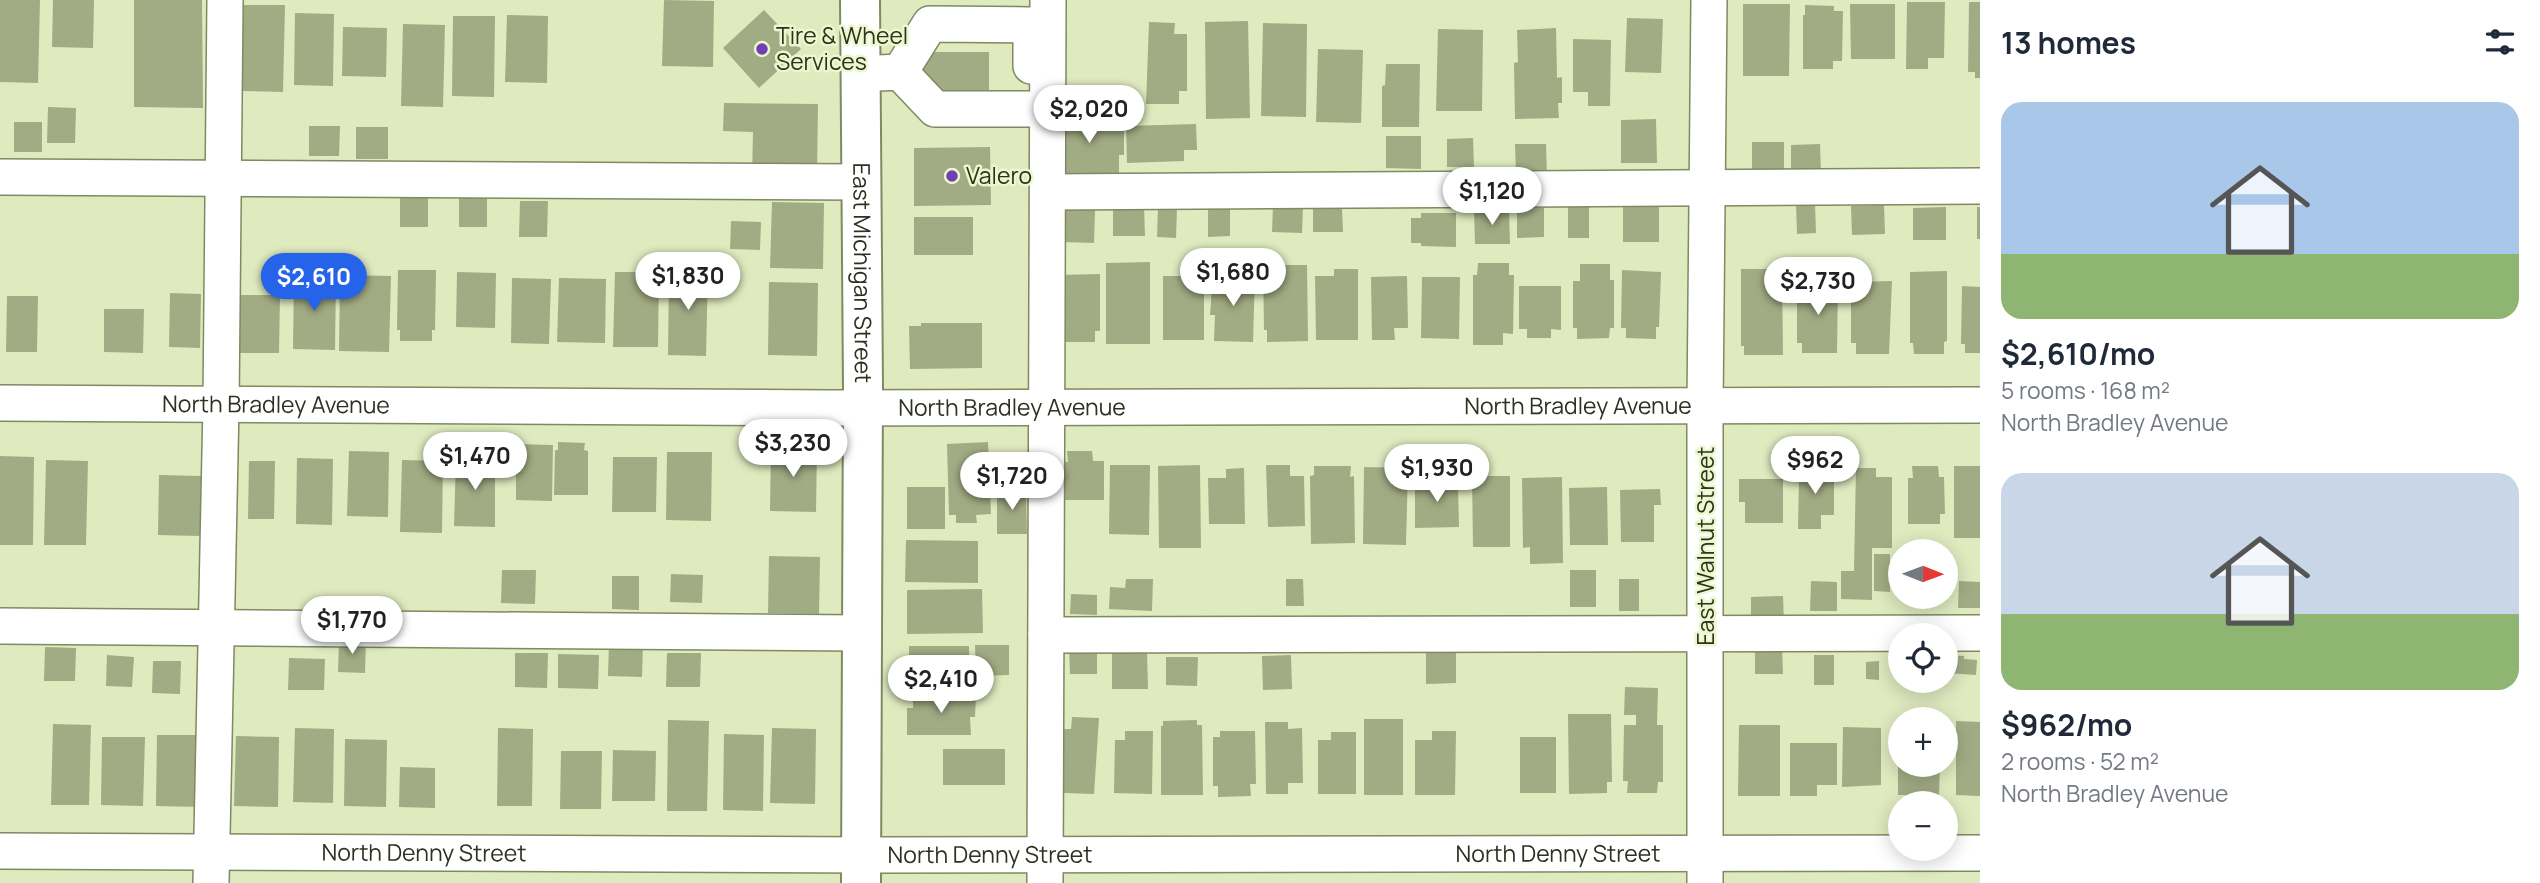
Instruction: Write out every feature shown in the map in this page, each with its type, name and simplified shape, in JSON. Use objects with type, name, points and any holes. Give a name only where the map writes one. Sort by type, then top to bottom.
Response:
[{"type":"main road","name":"East Michigan Street","points":[[860,0],[861,869]]},
{"type":"street","points":[[211,868],[221,405],[225,0]]},
{"type":"street","name":"East Walnut Street","points":[[1705,869],[1709,0]]},
{"type":"street","points":[[900,72],[930,24],[992,12],[1043,16],[1039,109],[1048,192],[1045,869]]},
{"type":"street","points":[[861,74],[900,72],[935,109],[1039,109]]},
{"type":"street","points":[[0,177],[861,182]]},
{"type":"street","points":[[1048,192],[1980,186]]},
{"type":"street","name":"North Bradley Avenue","points":[[0,403],[862,408],[1980,405]]},
{"type":"street","points":[[0,626],[862,633]]},
{"type":"street","points":[[1046,635],[1980,633]]},
{"type":"street","name":"North Denny Street","points":[[0,851],[211,868],[861,869],[1705,869],[1980,853]]},
{"type":"building","points":[[0,0],[40,0],[38,83],[0,82]]},
{"type":"building","points":[[53,0],[94,0],[93,48],[52,47]]},
{"type":"building","points":[[134,0],[202,0],[203,108],[134,107]]},
{"type":"building","points":[[664,0],[714,1],[713,67],[662,66]]},
{"type":"building","points":[[1907,2],[1945,2],[1944,58],[1928,58],[1928,69],[1906,69]]},
{"type":"building","points":[[1969,2],[1980,2],[1980,78],[1975,78],[1975,72],[1968,72]]},
{"type":"building","points":[[1743,4],[1790,4],[1789,76],[1743,76]]},
{"type":"building","points":[[1850,4],[1895,4],[1895,59],[1851,59]]},
{"type":"building","points":[[243,5],[285,5],[283,92],[242,91]]},
{"type":"building","points":[[1805,5],[1834,6],[1834,11],[1843,11],[1842,61],[1833,61],[1833,69],[1803,69]]},
{"type":"building","name":"Tire & Wheel Services","points":[[764,10],[801,49],[759,88],[723,48]]},
{"type":"building","points":[[295,13],[334,14],[333,86],[294,85]]},
{"type":"building","points":[[507,15],[548,16],[547,83],[505,82]]},
{"type":"building","points":[[453,16],[495,16],[494,97],[452,96]]},
{"type":"building","points":[[1627,18],[1663,19],[1661,73],[1625,72]]},
{"type":"building","points":[[1248,21],[1250,118],[1206,119],[1205,22]]},
{"type":"building","points":[[1149,22],[1175,23],[1174,34],[1187,34],[1187,91],[1179,91],[1179,104],[1146,104]]},
{"type":"building","points":[[1263,23],[1307,24],[1306,117],[1261,116]]},
{"type":"building","points":[[403,24],[445,25],[443,107],[401,106]]},
{"type":"building","points":[[343,27],[387,28],[386,77],[342,76]]},
{"type":"building","points":[[1556,28],[1557,78],[1562,77],[1559,118],[1515,119],[1514,63],[1518,62],[1517,30]]},
{"type":"building","points":[[1438,29],[1483,30],[1482,111],[1436,111]]},
{"type":"building","points":[[1573,39],[1611,40],[1610,106],[1588,106],[1588,92],[1573,92]]},
{"type":"building","points":[[1318,49],[1363,50],[1361,123],[1316,122]]},
{"type":"building","points":[[922,52],[989,52],[989,92],[922,92]]},
{"type":"building","points":[[1386,64],[1420,64],[1419,127],[1382,127],[1382,86],[1385,85]]},
{"type":"building","points":[[724,103],[818,104],[817,176],[752,176],[753,132],[723,131]]},
{"type":"building","points":[[48,107],[76,108],[75,143],[47,143]]},
{"type":"building","points":[[1055,113],[1124,113],[1124,155],[1119,155],[1119,178],[1055,178]]},
{"type":"building","points":[[1656,119],[1657,163],[1621,163],[1621,120]]},
{"type":"building","points":[[14,122],[42,122],[42,152],[14,152]]},
{"type":"building","points":[[1196,124],[1197,150],[1184,150],[1184,161],[1127,163],[1126,126]]},
{"type":"building","points":[[309,126],[340,126],[339,156],[309,156]]},
{"type":"building","points":[[356,127],[388,127],[388,159],[356,159]]},
{"type":"building","points":[[1386,136],[1421,136],[1421,169],[1386,168]]},
{"type":"building","points":[[1473,138],[1474,167],[1447,167],[1447,139]]},
{"type":"building","points":[[1752,142],[1784,142],[1784,170],[1752,170]]},
{"type":"building","points":[[1515,144],[1546,144],[1547,175],[1516,176]]},
{"type":"building","points":[[1820,144],[1821,173],[1791,173],[1791,145]]},
{"type":"building","name":"Valero","points":[[990,147],[991,205],[914,206],[914,148]]},
{"type":"building","points":[[400,191],[428,191],[428,227],[400,227]]},
{"type":"building","points":[[459,191],[487,191],[487,227],[459,227]]},
{"type":"building","points":[[520,201],[548,201],[547,237],[519,237]]},
{"type":"building","points":[[772,202],[824,203],[823,269],[770,268]]},
{"type":"building","points":[[1623,203],[1659,203],[1659,242],[1623,242]]},
{"type":"building","points":[[1815,203],[1816,233],[1797,234],[1796,204]]},
{"type":"building","points":[[1273,205],[1303,206],[1302,233],[1272,232]]},
{"type":"building","points":[[1884,205],[1885,234],[1852,235],[1851,206]]},
{"type":"building","points":[[1113,207],[1144,207],[1145,236],[1113,236]]},
{"type":"building","points":[[1158,207],[1177,208],[1176,238],[1157,237]]},
{"type":"building","points":[[1313,207],[1342,207],[1343,232],[1313,232]]},
{"type":"building","points":[[1568,207],[1589,207],[1589,238],[1568,238]]},
{"type":"building","points":[[1946,207],[1946,240],[1913,240],[1913,208]]},
{"type":"building","points":[[1977,207],[1980,207],[1980,239],[1977,239]]},
{"type":"building","points":[[1230,208],[1230,236],[1208,237],[1208,209]]},
{"type":"building","points":[[1517,208],[1544,208],[1544,237],[1517,238]]},
{"type":"building","points":[[1063,209],[1095,210],[1094,243],[1062,242]]},
{"type":"building","points":[[1509,209],[1510,244],[1475,244],[1474,210]]},
{"type":"building","points":[[1421,213],[1456,213],[1456,247],[1421,246],[1421,243],[1411,243],[1411,218],[1421,218]]},
{"type":"building","points":[[914,217],[973,217],[973,255],[914,255]]},
{"type":"building","points":[[731,221],[761,222],[760,250],[730,249]]},
{"type":"building","points":[[1150,262],[1150,344],[1106,344],[1106,263]]},
{"type":"building","points":[[1478,263],[1509,263],[1509,275],[1514,275],[1513,334],[1503,333],[1503,345],[1473,345],[1473,275],[1477,275]]},
{"type":"building","points":[[1580,264],[1610,264],[1610,280],[1614,280],[1614,328],[1610,328],[1609,338],[1577,339],[1577,328],[1573,328],[1573,281],[1580,281]]},
{"type":"building","points":[[1263,265],[1307,265],[1308,341],[1267,342],[1267,330],[1264,330]]},
{"type":"building","points":[[669,268],[708,268],[706,356],[668,355]]},
{"type":"building","points":[[1334,269],[1358,269],[1358,340],[1316,340],[1315,276],[1334,276]]},
{"type":"building","points":[[1741,269],[1782,269],[1783,355],[1744,355],[1744,346],[1741,346]]},
{"type":"building","points":[[398,270],[436,270],[435,330],[432,330],[432,341],[400,341],[400,330],[397,330]]},
{"type":"building","points":[[1622,270],[1661,272],[1656,339],[1626,338],[1626,328],[1621,328]]},
{"type":"building","points":[[1947,271],[1947,341],[1944,342],[1944,354],[1914,354],[1913,343],[1910,343],[1910,272]]},
{"type":"building","points":[[457,272],[496,273],[495,328],[456,327]]},
{"type":"building","points":[[615,272],[659,272],[658,347],[613,347]]},
{"type":"building","points":[[1100,274],[1100,331],[1095,331],[1095,342],[1062,342],[1059,275]]},
{"type":"building","points":[[340,275],[391,276],[389,352],[339,351]]},
{"type":"building","points":[[1213,275],[1255,276],[1253,342],[1214,341],[1215,315],[1210,315]]},
{"type":"building","points":[[294,276],[336,277],[335,350],[293,349]]},
{"type":"building","points":[[1163,276],[1204,276],[1204,340],[1163,340]]},
{"type":"building","points":[[1407,276],[1408,328],[1394,328],[1395,340],[1372,340],[1371,277]]},
{"type":"building","points":[[1422,277],[1460,277],[1459,339],[1421,338]]},
{"type":"building","points":[[512,278],[551,279],[549,344],[511,343]]},
{"type":"building","points":[[559,278],[606,279],[605,343],[557,342]]},
{"type":"building","points":[[1892,281],[1889,354],[1856,354],[1856,343],[1851,343],[1851,282]]},
{"type":"building","points":[[769,282],[818,283],[817,356],[768,355]]},
{"type":"building","points":[[1838,282],[1837,353],[1802,353],[1802,343],[1797,343],[1797,283]]},
{"type":"building","points":[[1519,286],[1561,286],[1561,330],[1551,329],[1551,338],[1527,338],[1527,329],[1519,329]]},
{"type":"building","points":[[1962,286],[1980,287],[1980,353],[1965,353],[1965,344],[1961,344]]},
{"type":"building","points":[[170,293],[201,294],[200,348],[169,347]]},
{"type":"building","points":[[237,295],[280,295],[279,353],[236,353]]},
{"type":"building","points":[[7,296],[38,296],[37,352],[6,352]]},
{"type":"building","points":[[104,309],[144,309],[143,353],[104,352]]},
{"type":"building","points":[[921,323],[982,323],[982,368],[910,369],[909,326],[921,326]]},
{"type":"building","points":[[558,442],[585,443],[584,450],[588,451],[588,495],[554,495],[555,450],[558,450]]},
{"type":"building","points":[[988,442],[991,514],[976,515],[977,523],[956,523],[956,515],[949,515],[947,444]]},
{"type":"building","points":[[516,444],[553,445],[552,501],[516,500]]},
{"type":"building","points":[[771,446],[817,447],[816,512],[770,511]]},
{"type":"building","points":[[349,451],[389,452],[388,517],[347,516]]},
{"type":"building","points":[[1067,451],[1092,451],[1093,461],[1104,461],[1104,500],[1057,500],[1057,461],[1068,462]]},
{"type":"building","points":[[667,452],[712,452],[711,521],[666,520]]},
{"type":"building","points":[[0,456],[34,457],[33,545],[0,545]]},
{"type":"building","points":[[456,457],[495,458],[495,527],[454,526]]},
{"type":"building","points":[[613,457],[657,457],[656,512],[612,512]]},
{"type":"building","points":[[297,458],[333,459],[332,525],[296,524]]},
{"type":"building","points":[[46,460],[88,461],[86,545],[44,545]]},
{"type":"building","points":[[402,460],[443,461],[442,533],[400,532]]},
{"type":"building","points":[[249,461],[275,461],[274,519],[248,519]]},
{"type":"building","points":[[1110,465],[1150,465],[1149,535],[1109,534]]},
{"type":"building","points":[[1200,465],[1201,548],[1159,548],[1158,466]]},
{"type":"building","points":[[1266,465],[1290,465],[1290,476],[1304,476],[1305,526],[1268,527]]},
{"type":"building","points":[[1314,466],[1351,466],[1350,477],[1354,476],[1355,543],[1311,544],[1310,476],[1314,475]]},
{"type":"building","points":[[1802,466],[1832,467],[1834,515],[1821,515],[1821,529],[1798,529],[1799,478],[1801,479]]},
{"type":"building","points":[[1912,466],[1938,466],[1939,477],[1944,477],[1945,514],[1940,514],[1940,524],[1908,524],[1908,478],[1913,478]]},
{"type":"building","points":[[1954,466],[1980,466],[1980,538],[1954,538]]},
{"type":"building","points":[[1364,467],[1408,468],[1406,545],[1363,544]]},
{"type":"building","points":[[1244,468],[1245,524],[1209,524],[1208,478],[1226,478],[1226,469]]},
{"type":"building","points":[[1856,468],[1876,468],[1876,477],[1892,477],[1892,539],[1888,539],[1888,548],[1872,548],[1872,600],[1841,599],[1841,571],[1854,571]]},
{"type":"building","points":[[159,475],[201,476],[200,536],[158,535]]},
{"type":"building","points":[[1447,476],[1448,486],[1458,486],[1459,527],[1415,528],[1415,488],[1426,488],[1426,477]]},
{"type":"building","points":[[1472,476],[1510,476],[1510,547],[1473,547]]},
{"type":"building","points":[[1562,477],[1563,563],[1530,564],[1530,547],[1523,548],[1522,478]]},
{"type":"building","points":[[1739,479],[1783,479],[1783,523],[1745,523],[1745,502],[1739,502]]},
{"type":"building","points":[[907,487],[945,487],[945,529],[907,529]]},
{"type":"building","points":[[1607,487],[1608,545],[1570,545],[1569,488]]},
{"type":"building","points":[[1660,489],[1661,505],[1654,505],[1654,542],[1621,542],[1620,490]]},
{"type":"building","points":[[997,490],[1026,490],[1027,534],[997,534]]},
{"type":"building","points":[[906,540],[978,541],[978,583],[905,582]]},
{"type":"building","points":[[1874,554],[1888,554],[1888,592],[1874,591]]},
{"type":"building","points":[[769,556],[820,557],[819,614],[768,613]]},
{"type":"building","points":[[502,570],[536,570],[535,604],[501,603]]},
{"type":"building","points":[[1570,570],[1596,570],[1596,607],[1570,607]]},
{"type":"building","points":[[671,574],[703,575],[702,603],[670,602]]},
{"type":"building","points":[[612,576],[639,576],[639,610],[612,609]]},
{"type":"building","points":[[1126,579],[1153,579],[1152,611],[1109,609],[1110,587],[1125,588]]},
{"type":"building","points":[[1286,579],[1303,579],[1304,606],[1286,606]]},
{"type":"building","points":[[1619,579],[1639,579],[1639,611],[1619,611]]},
{"type":"building","points":[[1811,581],[1837,582],[1837,611],[1810,611]]},
{"type":"building","points":[[1959,581],[1980,582],[1980,608],[1958,608]]},
{"type":"building","points":[[982,589],[983,633],[907,634],[907,590]]},
{"type":"building","points":[[1071,594],[1097,595],[1097,615],[1070,614]]},
{"type":"building","points":[[1783,596],[1784,623],[1751,625],[1751,597]]},
{"type":"building","points":[[339,640],[366,640],[365,673],[338,672]]},
{"type":"building","points":[[609,643],[643,643],[642,677],[608,676]]},
{"type":"building","points":[[975,645],[1009,645],[1009,675],[976,676]]},
{"type":"building","points":[[1069,645],[1097,645],[1097,674],[1070,674]]},
{"type":"building","points":[[1755,645],[1782,645],[1783,674],[1755,674]]},
{"type":"building","points":[[909,646],[969,646],[969,687],[909,687]]},
{"type":"building","points":[[45,647],[76,648],[75,681],[44,681]]},
{"type":"building","points":[[1456,648],[1456,683],[1426,684],[1426,649]]},
{"type":"building","points":[[1147,651],[1148,689],[1112,689],[1112,652]]},
{"type":"building","points":[[515,653],[548,653],[547,688],[515,687]]},
{"type":"building","points":[[667,653],[701,653],[700,687],[666,687]]},
{"type":"building","points":[[558,654],[599,655],[598,689],[558,688]]},
{"type":"building","points":[[107,655],[134,657],[132,687],[106,686]]},
{"type":"building","points":[[1291,655],[1292,689],[1263,690],[1262,656]]},
{"type":"building","points":[[1814,655],[1834,655],[1834,685],[1814,685]]},
{"type":"building","points":[[1958,656],[1977,660],[1976,675],[1958,674]]},
{"type":"building","points":[[1166,657],[1198,657],[1197,686],[1166,685]]},
{"type":"building","points":[[289,658],[325,659],[324,690],[288,690]]},
{"type":"building","points":[[153,661],[181,661],[180,694],[152,693]]},
{"type":"building","points":[[1879,661],[1879,680],[1866,679],[1866,662]]},
{"type":"building","points":[[1625,687],[1658,688],[1657,725],[1663,725],[1663,782],[1658,782],[1657,793],[1627,793],[1628,781],[1623,781],[1624,725],[1636,725],[1636,715],[1624,715]]},
{"type":"building","points":[[913,695],[976,695],[975,717],[970,717],[971,735],[907,735],[907,708],[913,708]]},
{"type":"building","points":[[1568,714],[1611,714],[1612,782],[1607,782],[1607,793],[1569,794]]},
{"type":"building","points":[[1072,717],[1099,718],[1094,794],[1064,793],[1064,783],[1060,783],[1062,729],[1071,729]]},
{"type":"building","points":[[1364,719],[1403,719],[1403,795],[1364,795]]},
{"type":"building","points":[[668,720],[709,721],[707,811],[667,811]]},
{"type":"building","points":[[1197,720],[1197,725],[1202,725],[1203,795],[1161,795],[1163,721]]},
{"type":"building","points":[[1958,721],[1980,722],[1980,796],[1958,795]]},
{"type":"building","points":[[1265,722],[1288,722],[1288,729],[1302,728],[1303,783],[1288,783],[1288,794],[1266,794]]},
{"type":"building","points":[[53,724],[91,725],[89,805],[51,805]]},
{"type":"building","points":[[1739,725],[1780,725],[1780,796],[1738,796]]},
{"type":"building","points":[[1843,727],[1881,728],[1881,785],[1842,787]]},
{"type":"building","points":[[295,728],[334,729],[333,803],[293,802]]},
{"type":"building","points":[[498,728],[533,729],[532,806],[497,806]]},
{"type":"building","points":[[772,728],[816,729],[815,804],[770,803]]},
{"type":"building","points":[[1125,731],[1153,731],[1152,794],[1114,793],[1115,740],[1125,740]]},
{"type":"building","points":[[1220,731],[1255,731],[1256,784],[1250,784],[1251,796],[1218,797],[1218,786],[1213,786],[1213,737],[1220,737]]},
{"type":"building","points":[[1432,731],[1456,731],[1455,795],[1415,795],[1415,740],[1432,740]]},
{"type":"building","points":[[1331,732],[1356,732],[1356,794],[1318,794],[1318,740],[1331,740]]},
{"type":"building","points":[[724,734],[764,735],[763,811],[723,810]]},
{"type":"building","points":[[157,735],[201,735],[200,807],[156,806]]},
{"type":"building","points":[[236,736],[279,737],[278,807],[234,806]]},
{"type":"building","points":[[102,737],[145,737],[143,806],[101,805]]},
{"type":"building","points":[[1520,737],[1556,737],[1556,793],[1520,793]]},
{"type":"building","points":[[345,739],[387,740],[386,807],[344,806]]},
{"type":"building","points":[[1790,743],[1837,743],[1837,785],[1817,785],[1817,796],[1790,796]]},
{"type":"building","points":[[943,749],[1005,749],[1005,785],[943,785]]},
{"type":"building","points":[[613,750],[656,751],[655,801],[612,801]]},
{"type":"building","points":[[561,751],[602,751],[601,809],[560,809]]},
{"type":"building","points":[[400,767],[435,768],[435,808],[399,807]]},
{"type":"building","points":[[1898,777],[1940,777],[1939,791],[1898,791]]},
{"type":"place","name":"Tire & Wheel Services","points":[[762,49]]},
{"type":"place","name":"Valero","points":[[952,176]]}]
